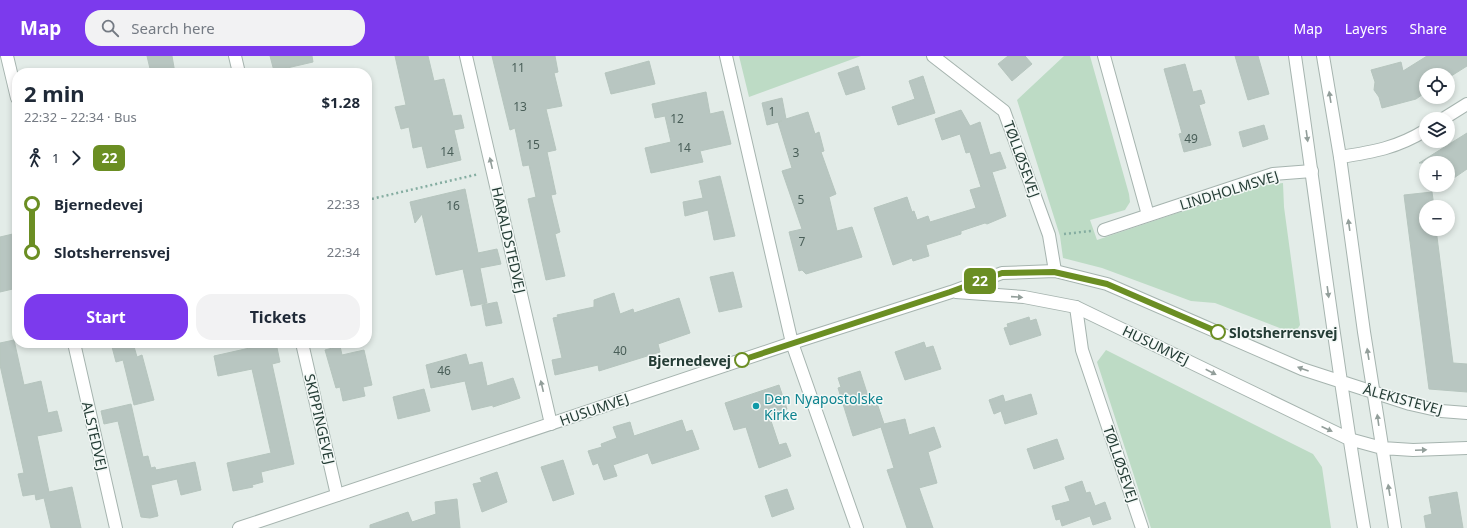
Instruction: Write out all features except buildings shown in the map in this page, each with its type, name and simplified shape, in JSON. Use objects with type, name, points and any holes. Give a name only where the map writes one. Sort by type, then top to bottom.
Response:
[{"type":"street","points":[[7,56],[12,77]]},
{"type":"street","points":[[235,56],[238,68]]},
{"type":"street","name":"HARALDSTEDVEJ","points":[[466,56],[551,424]]},
{"type":"street","points":[[726,56],[792,343],[857,528]]},
{"type":"street","name":"TØLLØSEVEJ","points":[[933,56],[1004,110],[1049,235],[1054,272]]},
{"type":"street","points":[[1104,56],[1148,215]]},
{"type":"street","points":[[1295,56],[1340,380],[1364,528]]},
{"type":"street","points":[[1323,56],[1340,157],[1395,528]]},
{"type":"street","points":[[1454,112],[1467,104]]},
{"type":"street","points":[[1340,157],[1383,150],[1419,134]]},
{"type":"street","name":"LINDHOLMSVEJ","points":[[1104,230],[1273,174],[1312,171]]},
{"type":"street","name":"HUSUMVEJ","points":[[239,528],[792,343],[950,292],[1002,273],[1054,272],[1107,284],[1302,369],[1340,380]]},
{"type":"street","name":"HUSUMVEJ","points":[[950,292],[1024,298],[1076,307],[1349,439]]},
{"type":"street","name":"TØLLØSEVEJ","points":[[1076,307],[1082,350],[1142,528]]},
{"type":"street","name":"ALSTEDVEJ","points":[[75,348],[116,528]]},
{"type":"street","name":"SKIPPINGEVEJ","points":[[303,348],[337,495]]},
{"type":"street","name":"ÅLEKISTEVEJ","points":[[1340,380],[1374,393],[1410,404],[1441,411],[1467,413]]},
{"type":"street","points":[[1349,439],[1382,448],[1414,450],[1467,448]]},
{"type":"path","points":[[372,199],[493,170]]},
{"type":"path","points":[[1049,235],[1104,230]]},
{"type":"green space","points":[[739,56],[861,56],[749,97]]},
{"type":"green space","points":[[1064,56],[1090,56],[1129,194],[1130,202],[1125,210],[1090,220],[1097,240],[1258,186],[1283,183],[1284,207],[1300,325],[1296,331],[1290,332],[1215,303],[1191,301],[1102,268],[1063,258],[1060,236],[1017,100]]},
{"type":"green space","points":[[1106,350],[1313,454],[1322,467],[1331,528],[1151,528],[1097,362]]},
{"type":"bus line","name":"22","points":[[742,360],[950,292],[1002,273],[1054,272],[1107,284],[1218,332]]},
{"type":"place","name":"Slotsherrensvej","points":[[1218,332]]},
{"type":"place","name":"Bjernedevej","points":[[742,360]]},
{"type":"place","name":"Den Nyapostolske Kirke","points":[[756,406]]}]
